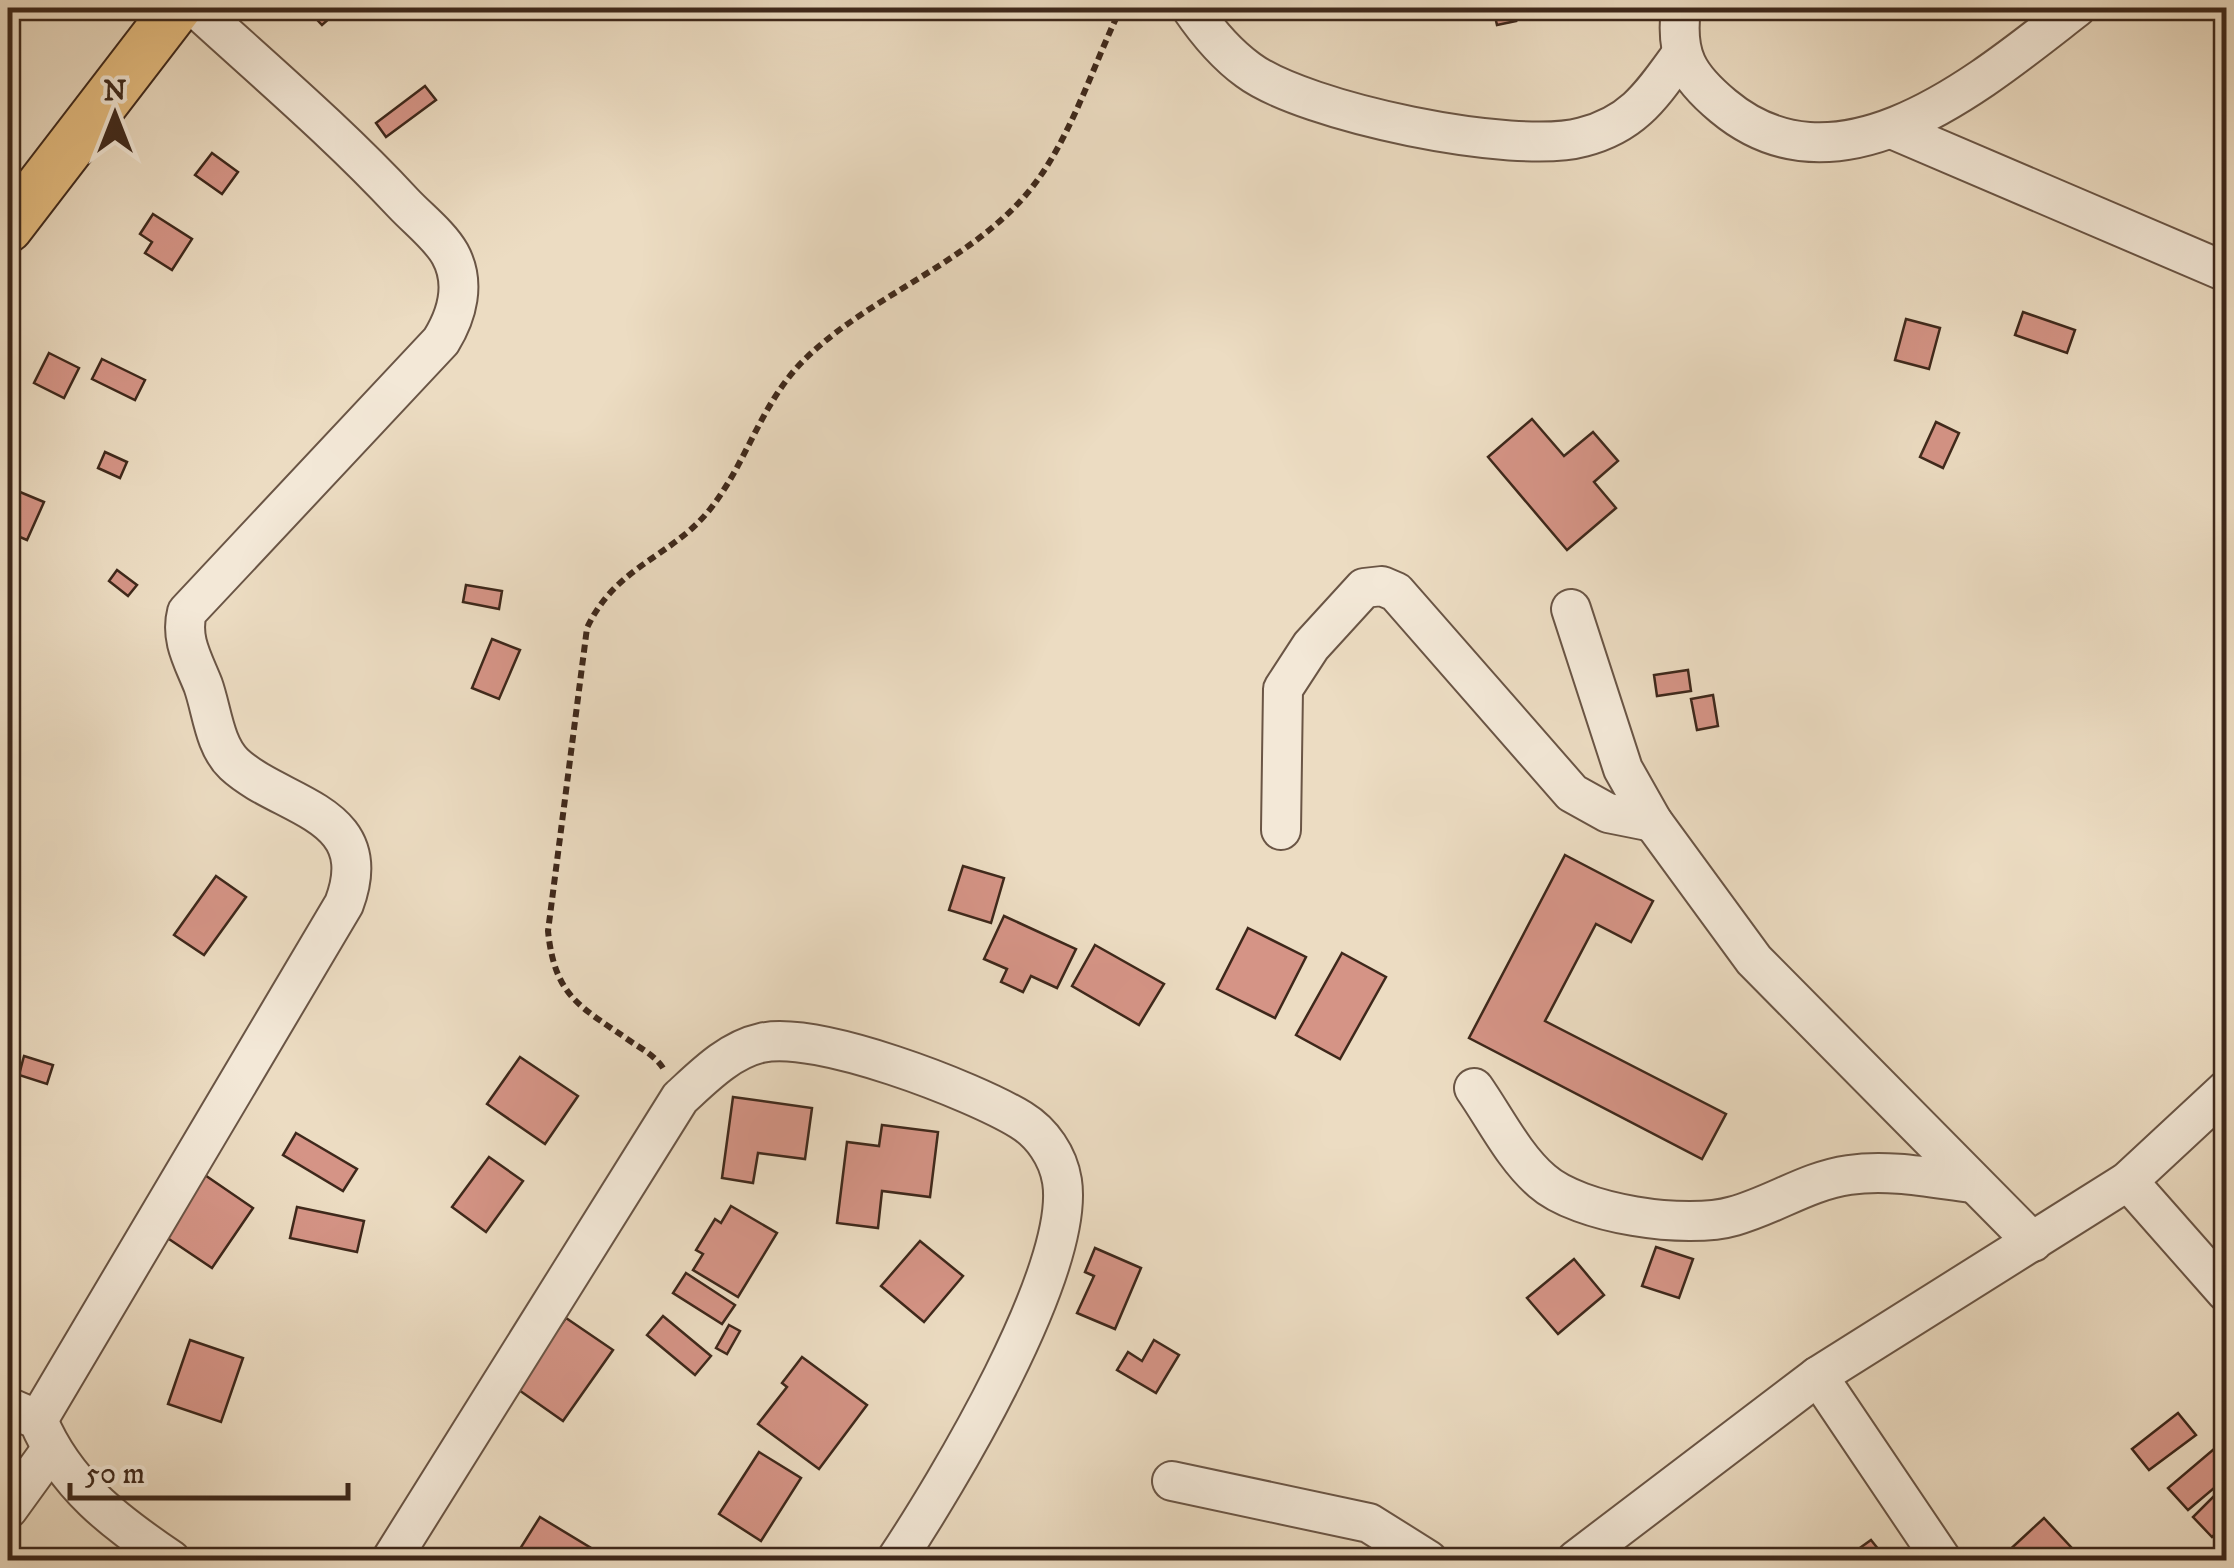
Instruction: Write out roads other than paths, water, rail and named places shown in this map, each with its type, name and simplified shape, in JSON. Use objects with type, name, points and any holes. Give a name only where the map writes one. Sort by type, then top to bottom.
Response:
[{"type":"main road","points":[[8,228],[177,8]]},
{"type":"street","points":[[8,1509],[32,1426],[334,922],[351,884],[348,851],[334,827],[314,810],[235,765],[223,750],[186,642],[188,612],[441,341],[453,323],[458,300],[458,276],[450,253],[368,166],[196,8]]},
{"type":"street","points":[[1191,8],[1204,27],[1248,70],[1296,95],[1366,118],[1515,139],[1581,138],[1637,114],[1680,56],[1681,8]]},
{"type":"street","points":[[1680,56],[1706,91],[1734,115],[1790,141],[1837,144],[1894,130],[2014,58],[2076,8]]},
{"type":"street","points":[[1894,130],[2226,272]]},
{"type":"street","points":[[1282,830],[1283,689],[1311,646],[1364,588],[1382,586],[1396,592],[1572,794],[1608,812],[1653,822]]},
{"type":"street","points":[[1572,609],[1623,770],[1653,822],[1754,960],[2033,1242]]},
{"type":"street","points":[[391,1560],[680,1098],[717,1064],[761,1043],[812,1042],[917,1074],[1022,1120],[1053,1150],[1062,1183],[1054,1247],[1006,1372],[944,1488],[896,1560]]},
{"type":"street","points":[[1474,1088],[1543,1183],[1583,1203],[1650,1218],[1703,1222],[1734,1216],[1812,1183],[1852,1174],[1898,1174],[1972,1183]]},
{"type":"street","points":[[1576,1560],[1818,1376],[2128,1181],[2226,1090]]},
{"type":"street","points":[[2128,1181],[2226,1292]]},
{"type":"street","points":[[1818,1376],[1942,1560]]},
{"type":"street","points":[[32,1426],[78,1488],[116,1523],[171,1560]]},
{"type":"street","points":[[1172,1481],[1370,1523],[1428,1560]]}]
